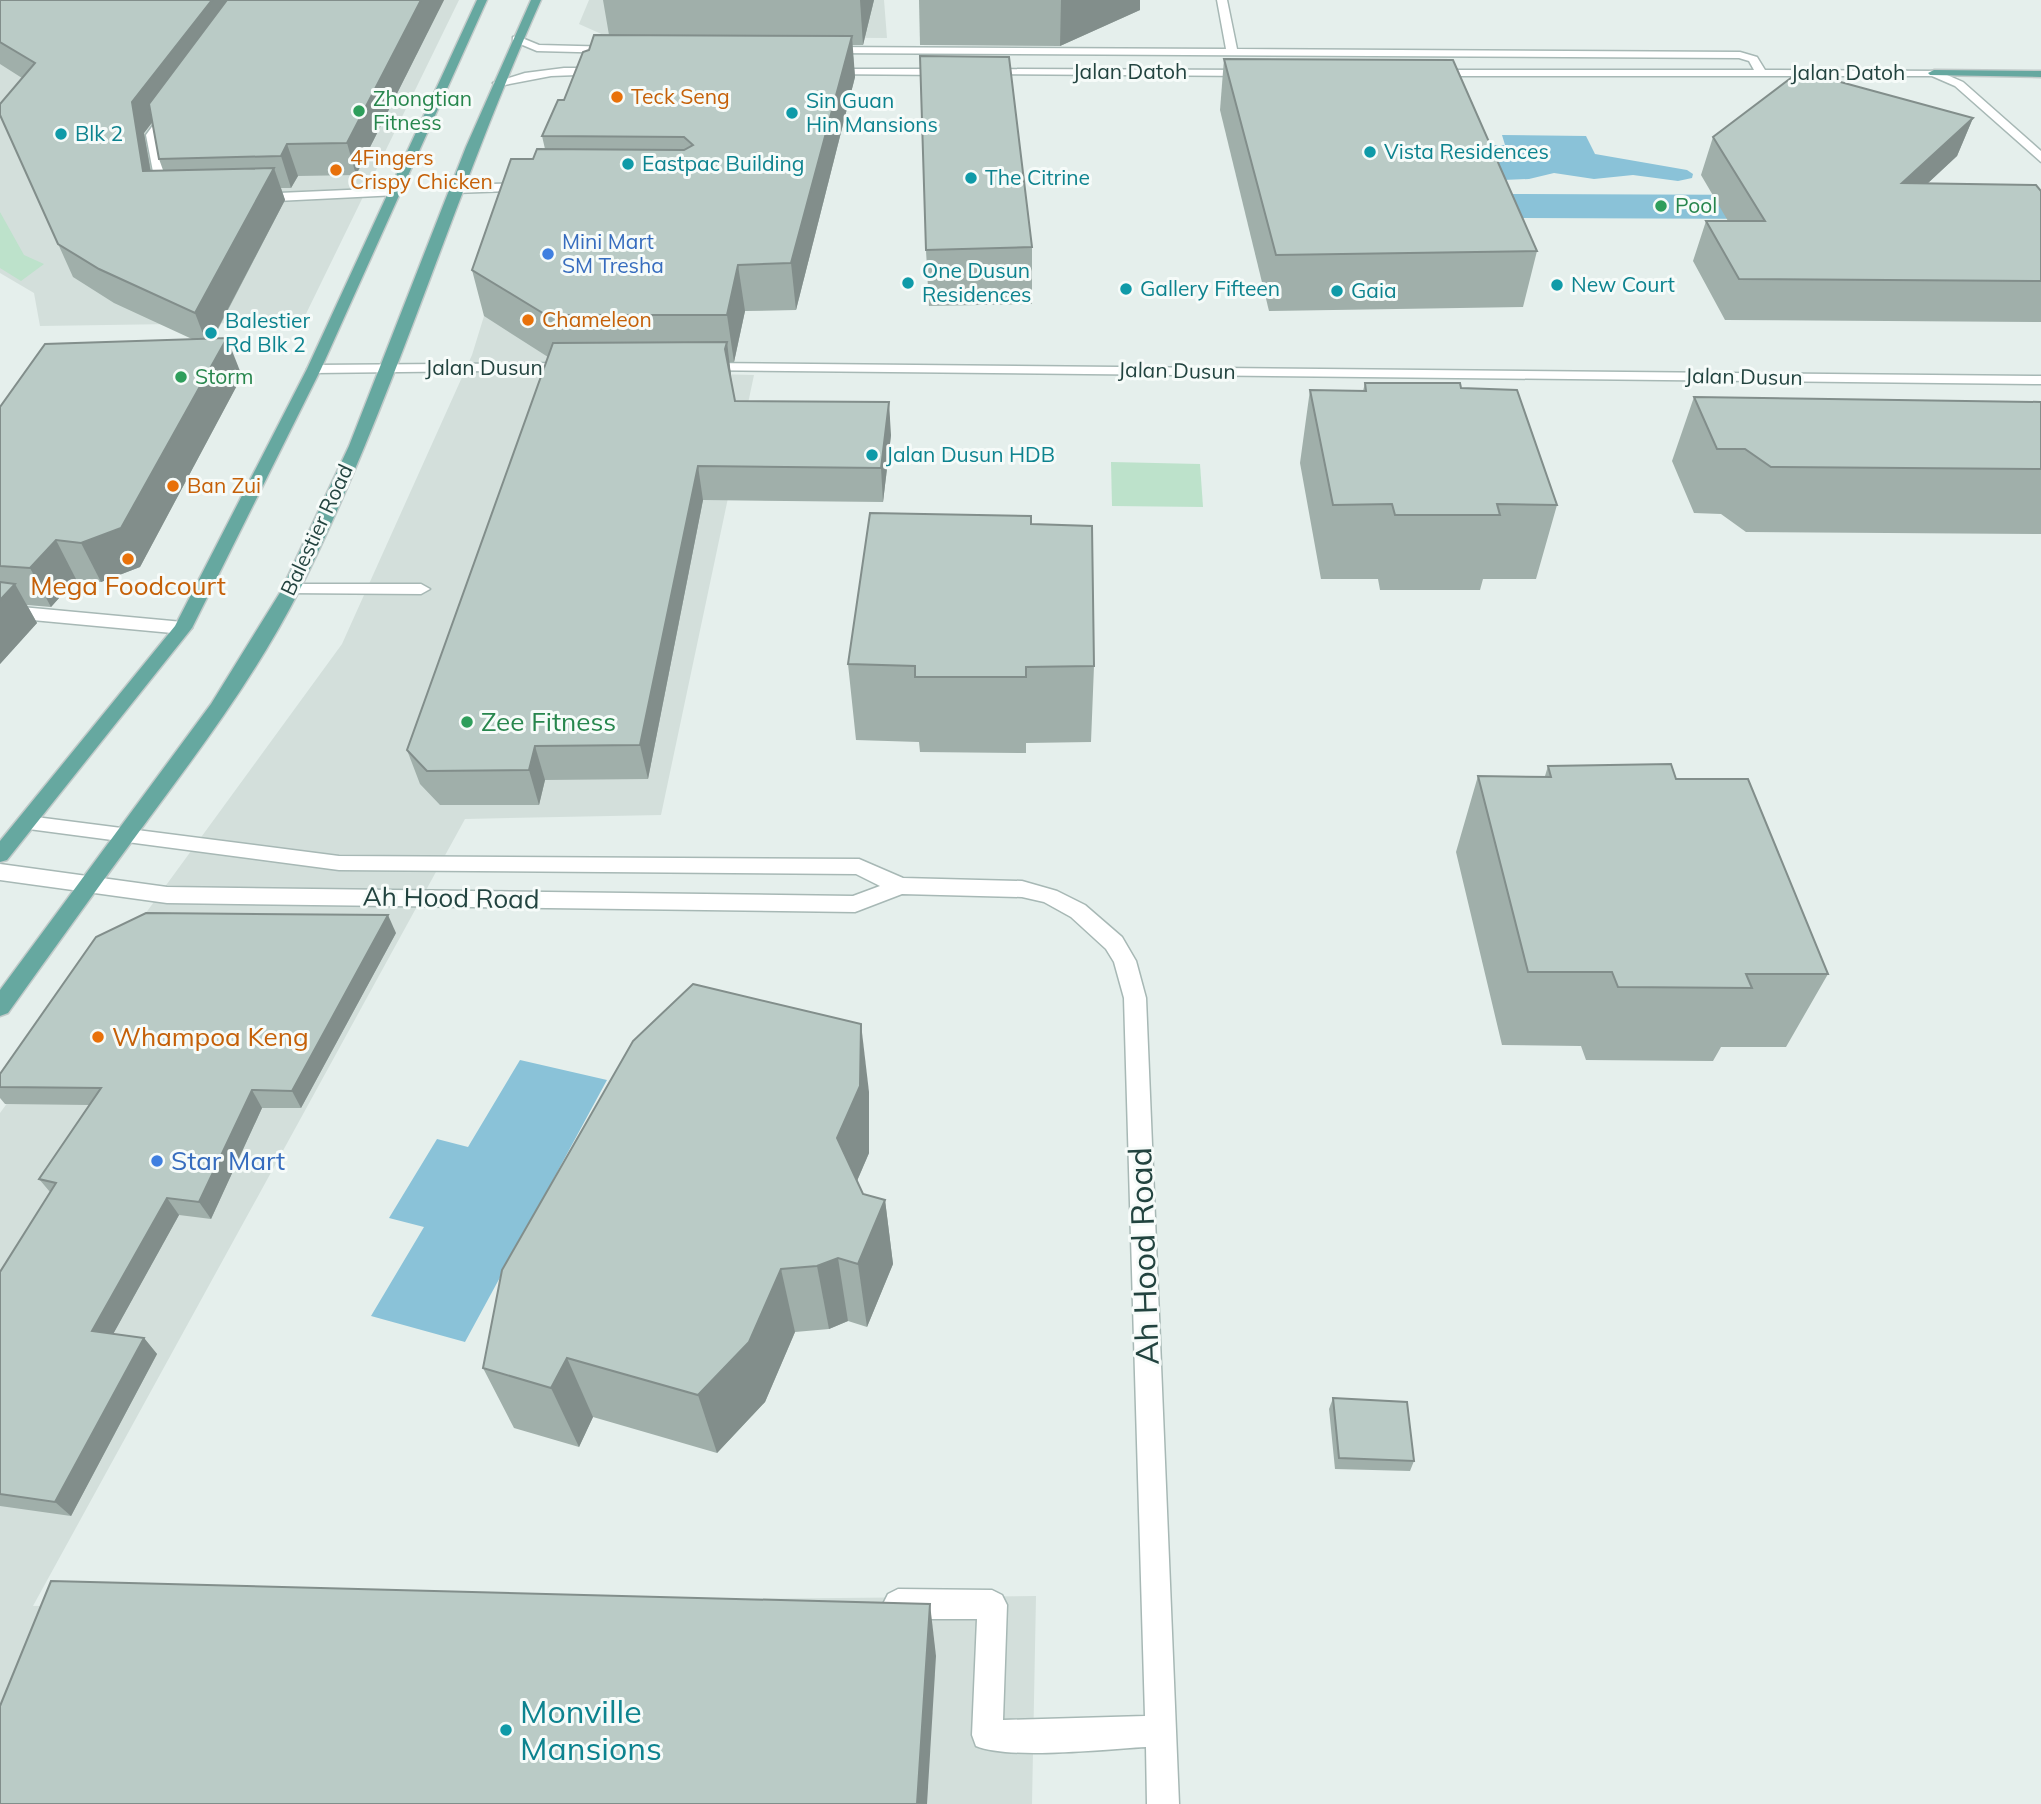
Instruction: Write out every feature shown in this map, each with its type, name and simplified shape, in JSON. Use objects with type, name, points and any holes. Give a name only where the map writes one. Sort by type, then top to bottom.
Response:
[{"type":"main road","points":[[0,855],[183,628],[314,369],[482,0]]},
{"type":"main road","name":"Balestier Road","points":[[0,1007],[254,659],[291,589],[344,476],[454,189],[536,0]]},
{"type":"main road","points":[[1934,72],[2041,74]]},
{"type":"street","points":[[1222,0],[1232,52]]},
{"type":"street","points":[[517,39],[537,48],[625,50]]},
{"type":"street","name":"Jalan Datoh","points":[[813,50],[1740,55],[1753,59],[1762,73]]},
{"type":"street","points":[[1052,52],[1063,62],[1065,72]]},
{"type":"street","points":[[499,83],[526,75],[562,71],[615,71]]},
{"type":"street","name":"Jalan Datoh","points":[[815,72],[1259,73]]},
{"type":"street","points":[[1934,72],[1959,85],[2041,159]]},
{"type":"street","name":"Jalan Datoh","points":[[1422,74],[1934,72]]},
{"type":"street","points":[[176,198],[163,198],[152,135],[177,101]]},
{"type":"street","points":[[454,189],[537,186]]},
{"type":"street","points":[[241,198],[393,192]]},
{"type":"street","name":"Jalan Dusun","points":[[314,369],[581,367]]},
{"type":"street","name":"Jalan Dusun","points":[[688,367],[2041,380]]},
{"type":"street","points":[[291,589],[421,589]]},
{"type":"street","points":[[0,611],[183,628]]},
{"type":"street","name":"Ah Hood Road","points":[[27,823],[339,863],[859,867],[900,886]]},
{"type":"street","name":"Ah Hood Road","points":[[0,872],[167,895],[855,904],[900,886],[1022,889],[1050,896],[1078,911],[1114,943],[1125,961],[1135,998],[1163,1804]]},
{"type":"street","points":[[867,1603],[992,1605],[988,1735],[1055,1736],[1160,1731]]},
{"type":"shaded area","points":[[0,0],[459,0],[302,322],[40,326],[34,293],[0,273]]},
{"type":"shaded area","points":[[589,0],[884,0],[887,38],[694,37],[628,372],[754,375],[661,815],[465,819],[33,1606],[1036,1596],[1032,1804],[0,1804],[0,1113],[342,644],[472,355],[484,316],[606,36],[579,24]]},
{"type":"green space","points":[[0,212],[24,255],[44,264],[21,281],[0,268]]},
{"type":"green space","points":[[1111,462],[1200,464],[1203,507],[1112,506]]},
{"type":"water","points":[[1502,135],[1586,136],[1595,154],[1687,170],[1693,174],[1692,178],[1678,181],[1633,175],[1594,179],[1554,173],[1529,179],[1503,180],[1489,152],[1492,145],[1505,145]]},
{"type":"water","name":"Pool","points":[[1512,194],[1796,195],[1812,219],[1523,218]]},
{"type":"water","points":[[520,1060],[607,1080],[465,1342],[371,1316],[424,1227],[389,1218],[437,1139],[468,1147]]},
{"type":"building","points":[[0,0],[212,0],[132,102],[143,171],[274,168],[195,313],[99,269],[58,244],[0,115],[0,104],[35,63],[0,42]]},
{"type":"building","points":[[227,0],[421,0],[347,143],[287,144],[281,156],[159,159],[149,104]]},
{"type":"building","points":[[594,35],[852,36],[791,263],[738,265],[727,315],[546,315],[472,270],[511,159],[533,159],[537,149],[684,150],[693,145],[684,137],[542,136],[558,100],[564,100],[583,52],[589,50]]},
{"type":"building","points":[[920,56],[1009,57],[1032,247],[926,250]]},
{"type":"building","points":[[1224,59],[1453,60],[1537,251],[1276,255]]},
{"type":"building","points":[[1800,71],[1973,118],[1902,183],[2036,185],[2041,191],[2041,281],[1739,279],[1706,221],[1765,221],[1713,137]]},
{"type":"building","points":[[227,338],[121,528],[81,543],[56,540],[30,568],[0,566],[0,407],[45,344]]},
{"type":"building","points":[[727,342],[725,349],[735,401],[889,402],[881,468],[698,466],[640,745],[535,746],[529,770],[427,771],[407,750],[553,343]]},
{"type":"building","points":[[1365,383],[1460,383],[1461,388],[1517,390],[1557,505],[1497,504],[1500,515],[1395,515],[1392,504],[1333,505],[1310,390],[1366,391]]},
{"type":"building","points":[[1694,397],[2041,402],[2041,469],[1771,467],[1745,449],[1717,449]]},
{"type":"building","points":[[870,513],[1031,516],[1031,524],[1092,526],[1094,666],[1026,667],[1026,677],[915,677],[915,666],[848,664]]},
{"type":"building","points":[[0,582],[15,584],[0,600]]},
{"type":"building","points":[[1671,764],[1676,779],[1748,779],[1828,974],[1746,974],[1752,988],[1618,987],[1612,972],[1528,972],[1478,776],[1551,777],[1548,766]]},
{"type":"building","points":[[146,913],[388,915],[292,1091],[252,1090],[199,1202],[167,1198],[92,1331],[144,1338],[55,1502],[0,1494],[0,1272],[56,1183],[39,1179],[101,1088],[0,1087],[0,1074],[96,937]]},
{"type":"building","points":[[693,984],[861,1024],[860,1086],[837,1138],[863,1194],[885,1200],[858,1264],[838,1258],[817,1266],[781,1269],[749,1342],[698,1395],[567,1358],[551,1388],[483,1368],[502,1270],[633,1041]]},
{"type":"building","points":[[1333,1398],[1407,1402],[1414,1461],[1339,1458]]},
{"type":"building","name":"Monville Mansions","points":[[51,1581],[930,1604],[917,1804],[0,1804],[0,1706]]},
{"type":"place","name":"Teck Seng","points":[[617,97]]},
{"type":"place","name":"Zhongtian Fitness","points":[[359,111]]},
{"type":"place","name":"Sin Guan Hin Mansions","points":[[792,113]]},
{"type":"place","name":"Blk 2","points":[[61,134]]},
{"type":"place","name":"Vista Residences","points":[[1370,152]]},
{"type":"place","name":"Eastpac Building","points":[[628,164]]},
{"type":"place","name":"4Fingers Crispy Chicken","points":[[336,170]]},
{"type":"place","name":"The Citrine","points":[[971,178]]},
{"type":"place","name":"Pool","points":[[1661,206]]},
{"type":"place","name":"Mini Mart SM Tresha","points":[[548,254]]},
{"type":"place","name":"One Dusun Residences","points":[[908,283]]},
{"type":"place","name":"New Court","points":[[1557,285]]},
{"type":"place","name":"Gallery Fifteen","points":[[1126,289]]},
{"type":"place","name":"Gaia","points":[[1337,291]]},
{"type":"place","name":"Chameleon","points":[[528,320]]},
{"type":"place","name":"Balestier Rd Blk 2","points":[[211,333]]},
{"type":"place","name":"Storm","points":[[181,377]]},
{"type":"place","name":"Jalan Dusun HDB","points":[[872,455]]},
{"type":"place","name":"Ban Zui","points":[[173,486]]},
{"type":"place","name":"Mega Foodcourt","points":[[128,559]]},
{"type":"place","name":"Zee Fitness","points":[[467,722]]},
{"type":"place","name":"Whampoa Keng","points":[[98,1037]]},
{"type":"place","name":"Star Mart","points":[[157,1161]]},
{"type":"place","name":"Monville Mansions","points":[[506,1730]]}]
